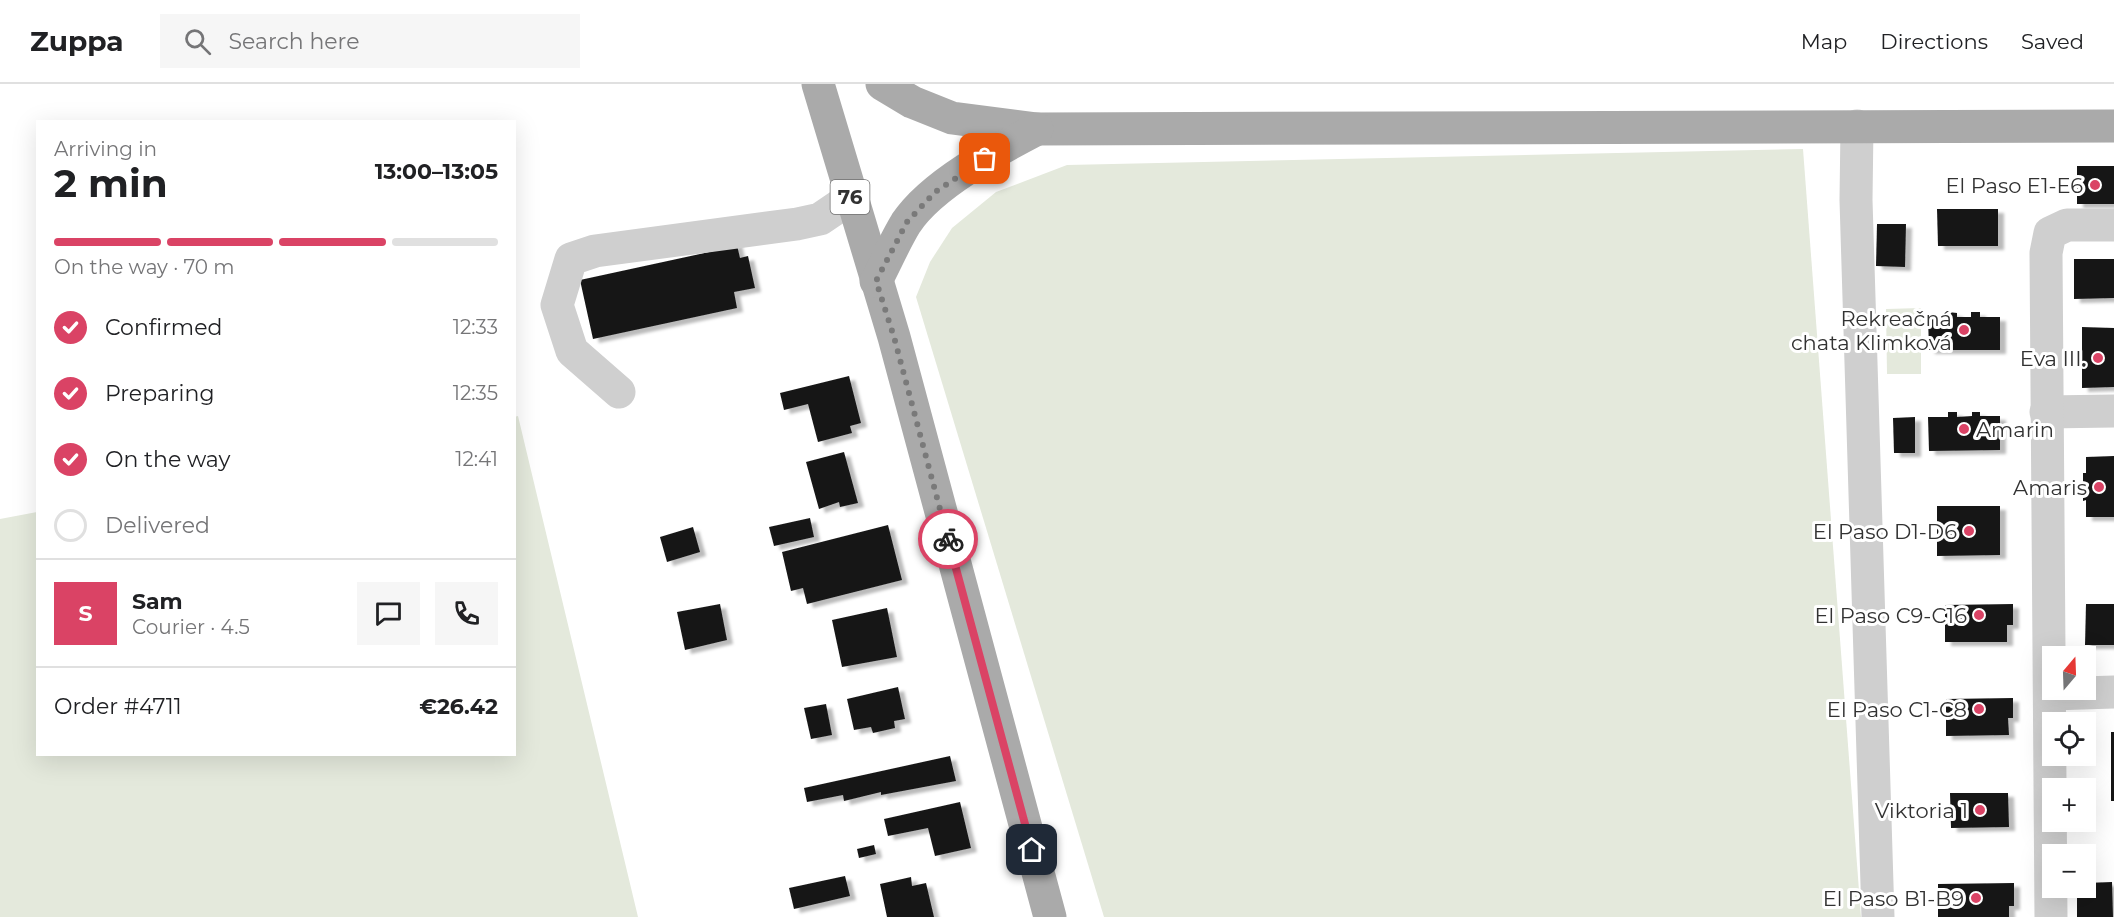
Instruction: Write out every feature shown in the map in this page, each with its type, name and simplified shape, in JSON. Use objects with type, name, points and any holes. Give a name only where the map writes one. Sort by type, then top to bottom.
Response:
[{"type":"main road","name":"76","points":[[818,84],[894,337],[1050,917]]},
{"type":"main road","points":[[882,84],[912,102],[952,118],[1037,129],[2114,126]]},
{"type":"main road","points":[[876,281],[907,222],[935,192],[1002,148],[1037,129]]},
{"type":"street","points":[[1857,126],[1856,200],[1878,917]]},
{"type":"street","points":[[619,392],[572,351],[557,305],[571,259],[595,251],[820,219],[851,198]]},
{"type":"street","points":[[2050,646],[2046,253],[2050,233],[2067,225],[2114,225]]},
{"type":"street","points":[[2046,412],[2114,411]]},
{"type":"street","points":[[2096,693],[2114,692]]},
{"type":"street","points":[[2051,700],[2051,917]]},
{"type":"shaded area","points":[[1803,149],[1861,917],[1104,917],[916,297],[930,262],[952,228],[996,192],[1067,165]]},
{"type":"shaded area","points":[[1921,308],[1921,374],[1887,374],[1886,309]]},
{"type":"shaded area","points":[[516,416],[518,416],[638,917],[0,917],[0,519],[36,512],[36,756],[516,756]]},
{"type":"building","name":"El Paso E1-E6","points":[[2077,166],[2114,166],[2114,204],[2077,204]]},
{"type":"building","name":"Rekreačná chata Klimková","points":[[1937,209],[1998,209],[1998,246],[1938,246]]},
{"type":"building","points":[[1877,224],[1906,224],[1905,267],[1876,266]]},
{"type":"building","points":[[736,241],[740,258],[748,256],[755,288],[734,292],[737,308],[593,339],[580,280],[723,249]]},
{"type":"building","points":[[2074,259],[2114,259],[2114,298],[2074,299]]},
{"type":"building","name":"Rekreačná chata Klimková","points":[[1948,312],[1957,313],[1957,317],[1971,317],[1971,312],[1980,312],[1980,317],[2000,317],[2000,350],[1929,350],[1928,317],[1948,317]]},
{"type":"building","name":"Eva III.","points":[[2082,327],[2114,328],[2114,387],[2082,388]]},
{"type":"building","points":[[849,376],[861,423],[850,426],[852,433],[818,442],[808,404],[784,410],[780,393]]},
{"type":"building","name":"Amarin","points":[[1948,412],[1957,412],[1957,417],[1972,416],[1972,412],[1980,412],[1980,416],[2000,416],[2000,450],[1929,451],[1928,417],[1948,417]]},
{"type":"building","points":[[1915,417],[1915,453],[1894,453],[1893,418]]},
{"type":"building","points":[[844,452],[858,503],[840,507],[839,502],[819,509],[806,462]]},
{"type":"building","name":"Amaris","points":[[2114,456],[2114,517],[2086,517],[2086,500],[2083,501],[2083,473],[2086,473],[2086,457]]},
{"type":"building","name":"El Paso D1-D6","points":[[1937,506],[2000,506],[2000,555],[1937,556]]},
{"type":"building","points":[[810,518],[814,537],[774,546],[769,527]]},
{"type":"building","points":[[888,525],[902,580],[807,604],[803,588],[791,591],[782,552]]},
{"type":"building","points":[[693,527],[700,552],[667,562],[660,537]]},
{"type":"building","points":[[720,604],[727,640],[685,650],[677,612]]},
{"type":"building","name":"El Paso C9-C16","points":[[2013,604],[2013,625],[2007,625],[2007,642],[1945,642],[1945,605]]},
{"type":"building","points":[[2086,604],[2114,604],[2114,645],[2085,645]]},
{"type":"building","points":[[887,608],[897,657],[842,667],[832,620]]},
{"type":"building","points":[[898,687],[905,719],[894,721],[895,728],[873,733],[871,727],[854,730],[847,699]]},
{"type":"building","name":"El Paso C1-C8","points":[[2013,698],[2013,718],[2008,718],[2009,735],[1946,736],[1946,699]]},
{"type":"building","points":[[826,704],[832,735],[811,739],[804,708]]},
{"type":"building","points":[[2111,732],[2114,732],[2114,801],[2111,801]]},
{"type":"building","points":[[950,756],[956,781],[881,795],[881,792],[844,801],[843,795],[807,802],[804,788]]},
{"type":"building","name":"Viktoria 1","points":[[1950,793],[2008,793],[2009,827],[1951,828]]},
{"type":"building","points":[[960,802],[971,848],[935,856],[928,828],[888,836],[884,819]]},
{"type":"building","points":[[874,845],[876,854],[859,858],[857,849]]},
{"type":"building","points":[[845,876],[850,896],[794,909],[789,888]]},
{"type":"building","points":[[911,877],[912,886],[926,883],[934,917],[887,917],[880,884]]},
{"type":"building","points":[[2112,882],[2113,917],[2077,917],[2077,898],[2096,898],[2096,883]]},
{"type":"building","name":"El Paso B1-B9","points":[[2014,883],[2014,906],[2009,906],[2009,917],[1938,917],[1938,884]]},
{"type":"way so far","points":[[948,539],[894,337],[876,281],[907,222],[935,192],[985,159]]},
{"type":"place","name":"El Paso E1-E6","points":[[2095,185]]},
{"type":"place","name":"Rekreačná chata Klimková","points":[[1964,330]]},
{"type":"place","name":"Eva III.","points":[[2098,358]]},
{"type":"place","name":"Amarin","points":[[1964,429]]},
{"type":"place","name":"Amaris","points":[[2099,487]]},
{"type":"place","name":"El Paso D1-D6","points":[[1969,531]]},
{"type":"place","name":"El Paso C9-C16","points":[[1979,615]]},
{"type":"place","name":"El Paso C1-C8","points":[[1979,709]]},
{"type":"place","name":"Viktoria 1","points":[[1980,810]]},
{"type":"place","name":"El Paso B1-B9","points":[[1976,898]]},
{"type":"route","points":[[948,539],[1032,850]]}]
